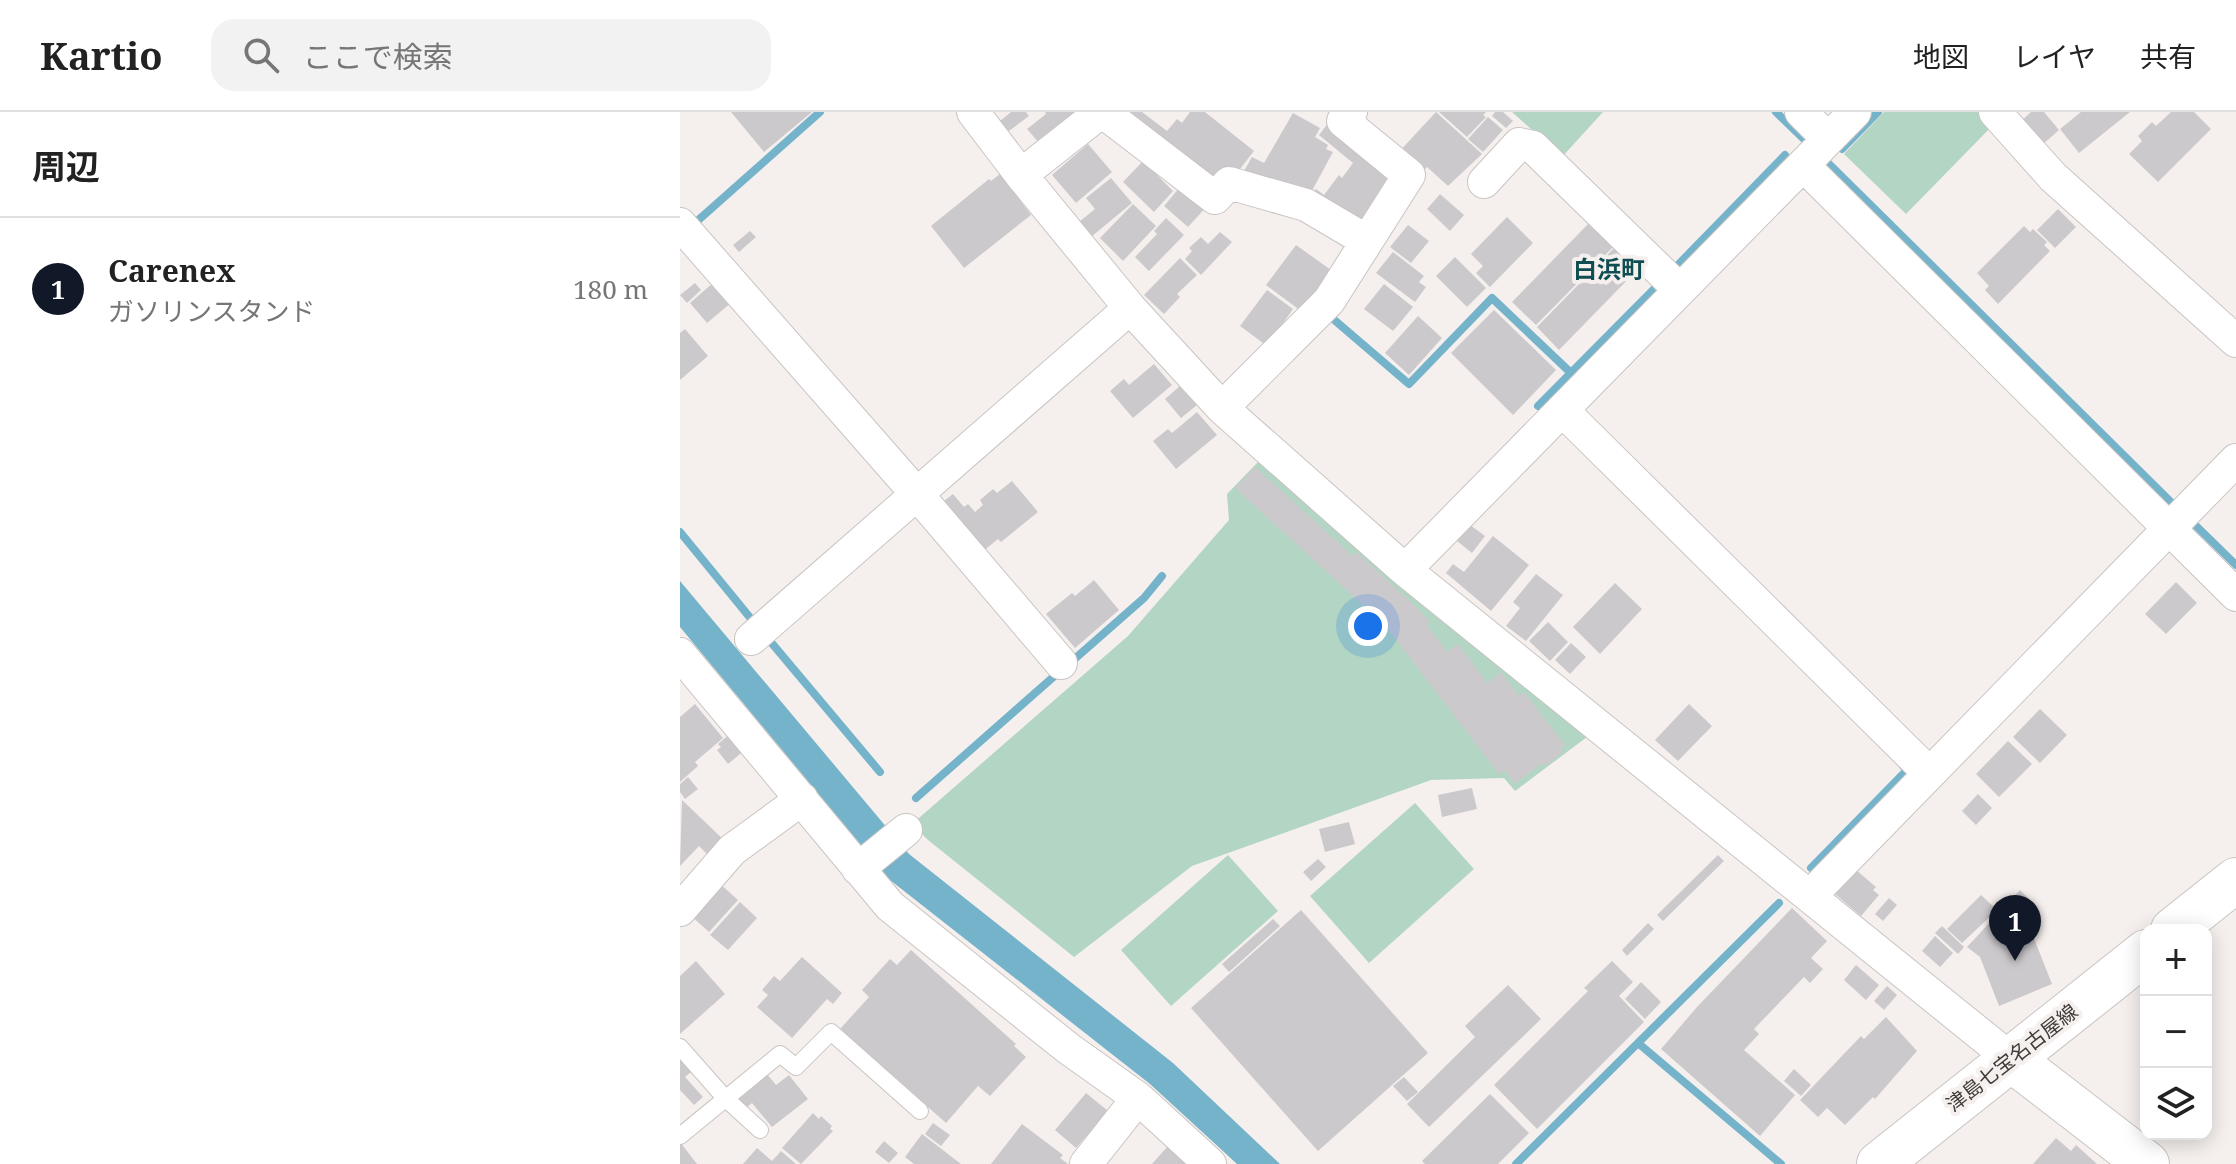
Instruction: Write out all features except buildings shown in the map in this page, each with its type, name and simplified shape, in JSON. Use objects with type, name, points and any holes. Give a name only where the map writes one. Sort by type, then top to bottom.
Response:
[{"type":"main road","points":[[2181,924],[2236,880]]},
{"type":"main road","name":"津島七宝名古屋線","points":[[1879,1164],[2140,957]]},
{"type":"main road","points":[[2011,1059],[2147,1164]]},
{"type":"street","points":[[973,112],[1130,308],[1222,408],[1405,570],[2011,1059]]},
{"type":"street","points":[[1021,175],[1102,112],[1215,198],[1229,183],[1255,190],[1306,205],[1367,241]]},
{"type":"street","points":[[1222,408],[1318,314],[1409,175],[1343,121],[1351,112]]},
{"type":"street","points":[[1801,112],[1816,152],[2178,519],[2236,595]]},
{"type":"street","points":[[1405,570],[1855,112]]},
{"type":"street","points":[[1995,112],[2053,177],[2236,341]]},
{"type":"street","points":[[1484,182],[1519,144],[1533,147],[1680,290]]},
{"type":"street","points":[[680,224],[1061,663]]},
{"type":"street","points":[[751,639],[1130,308]]},
{"type":"street","points":[[1562,410],[1929,773]]},
{"type":"street","points":[[1810,896],[2236,460]]},
{"type":"street","points":[[680,654],[863,866],[890,906],[1069,1049],[1138,1098],[1210,1164]]},
{"type":"street","points":[[680,910],[732,850],[802,799]]},
{"type":"street","points":[[863,866],[902,834]]},
{"type":"street","points":[[1086,1164],[1138,1098]]},
{"type":"lane","points":[[680,1136],[780,1054],[796,1067],[831,1032],[920,1111]]},
{"type":"lane","points":[[680,1047],[725,1098],[760,1130]]},
{"type":"green space","points":[[1512,112],[1603,112],[1562,157]]},
{"type":"green space","points":[[1884,112],[1986,112],[1996,122],[1906,214],[1844,154]]},
{"type":"green space","points":[[1258,462],[1587,737],[1515,791],[1504,778],[1431,780],[1192,866],[1074,957],[912,824],[1128,636],[1229,520],[1227,494]]},
{"type":"green space","points":[[1415,803],[1474,869],[1369,963],[1310,896]]},
{"type":"green space","points":[[1228,855],[1278,911],[1171,1006],[1121,950]]},
{"type":"water","points":[[680,581],[909,854],[1173,1063],[1280,1164],[1237,1164],[1150,1084],[890,880],[680,627]]},
{"type":"waterway","points":[[695,223],[820,112]]},
{"type":"waterway","points":[[1776,112],[1811,146]]},
{"type":"waterway","points":[[1842,149],[1878,112]]},
{"type":"waterway","points":[[1676,267],[1785,155]]},
{"type":"waterway","points":[[1821,156],[2178,509]]},
{"type":"waterway","points":[[1538,406],[1655,288]]},
{"type":"waterway","points":[[1332,318],[1409,384],[1492,298],[1571,373]]},
{"type":"waterway","points":[[2188,518],[2236,565]]},
{"type":"waterway","points":[[680,532],[752,620]]},
{"type":"waterway","points":[[1070,663],[1144,598],[1162,576]]},
{"type":"waterway","points":[[765,635],[880,772]]},
{"type":"waterway","points":[[916,798],[1059,672]]},
{"type":"waterway","points":[[1811,868],[1907,770],[1903,766]]},
{"type":"waterway","points":[[1516,1164],[1779,903]]},
{"type":"waterway","points":[[1638,1043],[1781,1164]]},
{"type":"place","name":"Carenex","points":[[2015,961]]},
{"type":"district","name":"白浜町","points":[[1609,270]]}]
